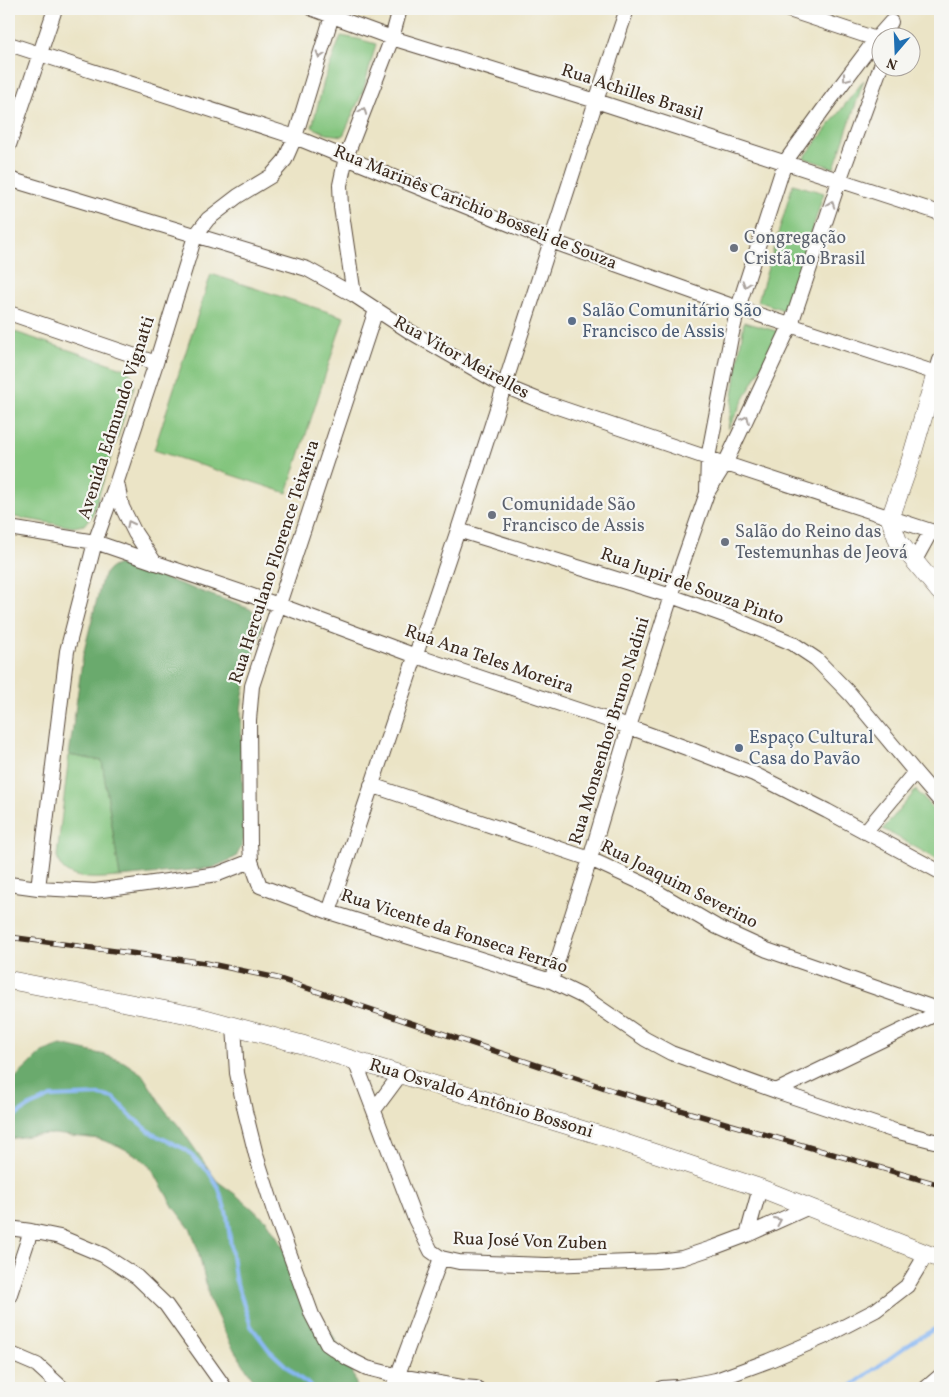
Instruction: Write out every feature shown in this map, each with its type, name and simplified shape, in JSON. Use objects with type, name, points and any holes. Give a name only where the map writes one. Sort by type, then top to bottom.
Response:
[{"type":"street","points":[[9,145],[55,9]]},
{"type":"street","name":"Rua Achilles Brasil","points":[[313,9],[333,12],[392,38],[596,101],[940,213]]},
{"type":"street","points":[[354,295],[341,207],[340,185],[346,157],[392,38],[400,9]]},
{"type":"street","points":[[328,912],[458,530],[627,9]]},
{"type":"street","points":[[786,9],[872,36]]},
{"type":"street","name":"Rua Monsenhor Bruno Nadini","points":[[888,28],[896,9]]},
{"type":"street","name":"Avenida Edmundo Vignatti","points":[[38,888],[67,651],[95,542],[156,363],[195,236],[208,219],[238,196],[271,176],[285,160],[295,137],[333,12]]},
{"type":"street","name":"Rua Marinês Carichio Bosseli de Souza","points":[[9,44],[295,137],[551,241],[738,308],[939,369]]},
{"type":"street","name":"Rua Monsenhor Bruno Nadini","points":[[707,493],[708,458],[731,337],[738,308],[786,162],[830,100],[872,51]]},
{"type":"street","name":"Rua Monsenhor Bruno Nadini","points":[[551,981],[629,727],[671,596],[707,493],[725,464],[791,324],[839,181],[877,78]]},
{"type":"street","name":"Rua Vitor Meirelles","points":[[9,180],[307,269],[354,295],[409,331],[504,386],[546,403],[725,464],[936,533]]},
{"type":"street","name":"Rua Herculano Florence Teixeira","points":[[251,861],[249,720],[252,686],[376,310]]},
{"type":"street","points":[[9,313],[156,363]]},
{"type":"street","points":[[939,369],[910,462],[890,518],[898,541],[940,592]]},
{"type":"street","points":[[117,481],[122,507],[135,533],[155,563]]},
{"type":"street","name":"Rua Ana Teles Moreira","points":[[9,528],[95,542],[279,605],[416,656],[629,727],[754,774],[940,872]]},
{"type":"street","name":"Rua Jupir de Souza Pinto","points":[[458,530],[671,596],[732,618],[792,643],[816,659],[852,695],[940,801]]},
{"type":"street","points":[[914,562],[936,533]]},
{"type":"street","points":[[865,832],[914,772]]},
{"type":"street","name":"Rua Joaquim Severino","points":[[371,785],[590,859],[642,883],[717,927],[766,950],[940,1011]]},
{"type":"street","points":[[9,884],[38,888],[95,891],[218,874],[251,861]]},
{"type":"street","name":"Rua Vicente da Fonseca Ferrão","points":[[251,861],[260,886],[328,912],[551,981],[584,997],[645,1039],[671,1053],[895,1131],[937,1141]]},
{"type":"street","name":"Rua Osvaldo Antônio Bossoni","points":[[9,980],[196,1016],[355,1061],[606,1137],[760,1188],[934,1256]]},
{"type":"street","points":[[776,1091],[940,1011]]},
{"type":"street","points":[[234,1026],[238,1073],[244,1111],[256,1155],[274,1211],[312,1315],[327,1344],[347,1358],[396,1382],[476,1388]]},
{"type":"street","name":"Rua José Von Zuben","points":[[355,1061],[415,1219],[431,1251],[441,1258],[459,1262],[547,1265],[658,1262],[682,1258],[747,1235],[809,1207]]},
{"type":"street","points":[[374,1110],[400,1075]]},
{"type":"street","points":[[747,1235],[760,1188]]},
{"type":"street","points":[[9,1228],[60,1237],[103,1255],[137,1277],[166,1305],[225,1388]]},
{"type":"street","points":[[9,1298],[31,1231]]},
{"type":"street","points":[[662,1388],[716,1380],[768,1362],[826,1336],[876,1310],[907,1286],[934,1256]]},
{"type":"street","points":[[396,1382],[441,1258]]},
{"type":"street","points":[[9,1353],[37,1365],[62,1388]]},
{"type":"street","points":[[926,1388],[940,1376]]},
{"type":"green space","points":[[341,36],[376,44],[363,91],[343,136],[327,134],[312,127],[324,81]]},
{"type":"green space","points":[[864,80],[834,168],[804,158]]},
{"type":"green space","points":[[793,184],[824,193],[786,311],[758,301]]},
{"type":"green space","points":[[211,274],[344,317],[287,493],[154,450]]},
{"type":"green space","points":[[744,322],[780,332],[728,429]]},
{"type":"green space","points":[[9,330],[126,369],[133,377],[134,386],[92,516],[84,525],[73,527],[9,516]]},
{"type":"green space","points":[[125,564],[250,609],[261,623],[262,629],[248,671],[241,711],[244,838],[236,857],[212,868],[120,877],[102,761],[69,755],[83,655],[102,579],[109,569]]},
{"type":"green space","points":[[69,755],[102,761],[120,877],[82,877],[73,875],[60,865],[57,856]]},
{"type":"green space","points":[[916,790],[940,817],[940,861],[883,829]]},
{"type":"green space","points":[[61,1045],[105,1055],[124,1062],[142,1074],[165,1110],[179,1126],[217,1181],[267,1221],[319,1315],[352,1369],[357,1388],[259,1388],[231,1345],[210,1301],[198,1250],[191,1230],[174,1208],[152,1169],[138,1156],[119,1146],[99,1139],[54,1134],[9,1139],[9,1084],[42,1052]]},
{"type":"waterway","points":[[9,1120],[30,1106],[51,1097],[100,1095],[114,1098],[132,1117],[153,1134],[185,1149],[208,1171],[219,1189],[227,1215],[235,1278],[251,1326],[269,1350],[298,1377],[314,1388]]},
{"type":"waterway","points":[[848,1388],[912,1342],[940,1326]]},
{"type":"railway","points":[[9,937],[206,963],[277,978],[614,1091],[940,1185]]},
{"type":"place","name":"Congregação Cristã no Brasil","points":[[734,248]]},
{"type":"place","name":"Salão Comunitário São Francisco de Assis","points":[[572,321]]},
{"type":"place","name":"Comunidade São Francisco de Assis","points":[[492,515]]},
{"type":"place","name":"Salão do Reino das Testemunhas de Jeová","points":[[725,542]]},
{"type":"place","name":"Espaço Cultural Casa do Pavão","points":[[739,748]]}]
